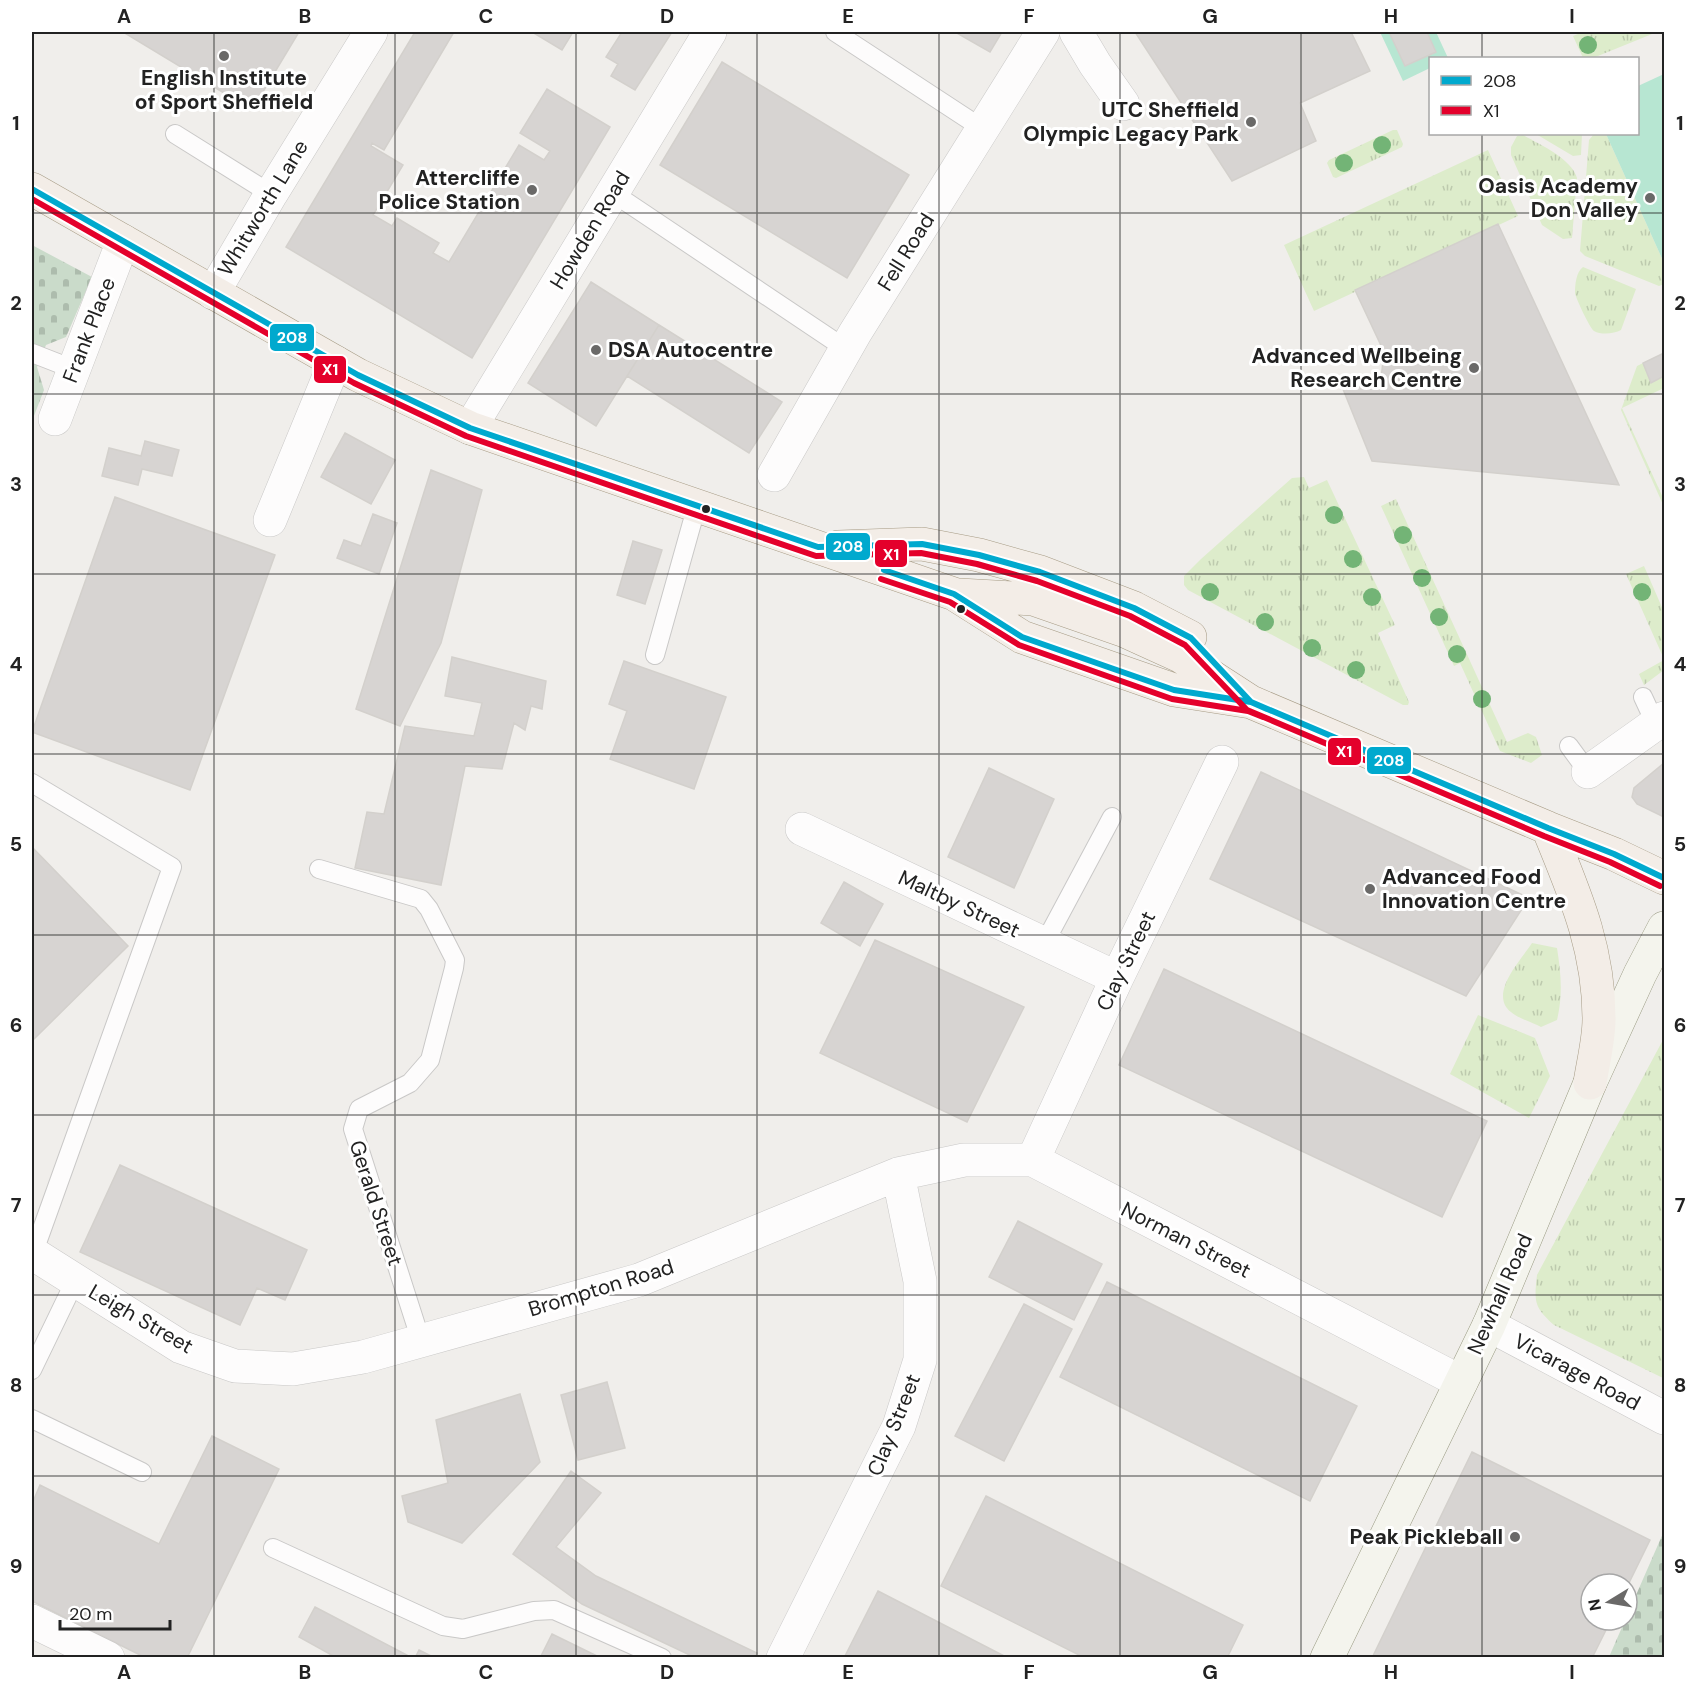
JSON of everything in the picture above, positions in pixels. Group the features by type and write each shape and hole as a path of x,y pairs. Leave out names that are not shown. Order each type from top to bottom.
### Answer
{"main road":[{"path":"32,189 358,375 470,428 954,594 1033,600 1125,631 1180,656 1251,702 1614,854 1665,878"},
{"path":"819,547 922,544 979,555 1040,572 1134,608 1191,638 1251,702"},
{"path":"1548,828 1577,900 1594,957 1599,1021 1590,1083"},
{"name":"Newhall Road","path":"1328,1658 1489,1325 1590,1083 1640,974 1665,928"}],"street":[{"name":"Whitworth Lane","path":"213,293 270,194 371,32"},
{"name":"Howden Road","path":"470,428 710,32"},
{"name":"Fell Road","path":"774,475 846,349 1043,32"},
{"path":"1076,32 1123,104"},
{"name":"Frank Place","path":"55,419 123,241"},
{"path":"270,520 335,362"},
{"path":"1588,772 1654,713"},
{"name":"Clay Street","path":"1033,1160 1117,978 1222,762"},
{"name":"Maltby Street","path":"802,829 1117,978"},
{"name":"Norman Street","path":"898,1174 964,1160 1033,1160 1461,1382"},
{"name":"Clay Street","path":"783,1658 898,1426 920,1360 920,1281 898,1174"},
{"name":"Brompton Road","path":"293,1370 363,1357 639,1280 898,1174"},
{"name":"Leigh Street","path":"32,1253 181,1347 235,1366 293,1370"},
{"name":"Vicarage Road","path":"1489,1325 1665,1418"},
{"path":"32,1621 108,1658"}],"lane":[{"path":"835,32 983,129"},
{"path":"175,134 270,194"},
{"path":"613,193 846,349"},
{"path":"32,353 73,369"},
{"path":"656,655 697,505"},
{"path":"1569,746 1588,772"},
{"path":"32,783 172,867 32,1253"},
{"path":"1044,944 1112,817"},
{"name":"Gerald Street","path":"319,869 421,899 429,909 455,960 430,1060 410,1083 359,1109 353,1129 421,1341"},
{"path":"32,1370 75,1281"},
{"path":"32,1419 142,1472"},
{"path":"273,1548 443,1626 463,1629 534,1611 554,1610 662,1658"}],"green space":[{"path":"1380,32 1436,32 1448,57 1429,57 1429,68 1403,81"},
{"path":"1583,32 1657,32 1595,57 1583,57 1573,36"},
{"name":"Oasis Academy Don Valley","path":"1664,74 1664,263 1606,135 1639,135 1639,86"},
{"path":"1397,130 1403,144 1402,147 1336,178 1333,177 1327,163 1329,160"},
{"path":"1523,135 1562,158 1574,171 1577,178 1572,238 1563,239 1542,225 1511,155 1511,147 1517,136"},
{"path":"1538,135 1582,135 1581,155 1573,156"},
{"path":"1593,135 1606,135 1664,263 1664,284 1659,286 1585,256 1580,251 1589,140"},
{"path":"1488,150 1518,216 1314,311 1284,245"},
{"path":"32,245 92,277 66,337 46,345 37,367 44,390 32,421"},
{"path":"1583,267 1636,289 1621,330 1600,333 1594,331 1589,325 1575,293 1577,275"},
{"path":"1643,363 1651,383 1664,376 1664,388 1622,408 1664,500 1664,507 1621,410 1637,366"},
{"path":"1304,477 1309,488 1327,480 1395,625 1378,633 1409,702 1408,705 1403,705 1188,590 1184,585 1184,576 1201,559 1292,478"},
{"path":"1396,499 1507,742 1528,733 1536,737 1542,755 1531,763 1500,751 1460,663 1454,666 1381,506"},
{"path":"1644,566 1664,612 1664,659 1626,574"},
{"path":"1664,660 1664,670 1644,685 1639,674"},
{"path":"1532,943 1557,948 1560,966 1561,993 1557,1020 1541,1027 1511,1012 1505,1005 1503,996 1509,977"},
{"path":"1478,1015 1535,1038 1550,1076 1529,1118 1450,1074"},
{"path":"1664,1038 1663,1378 1554,1325 1539,1308 1536,1292 1537,1275"},
{"path":"1664,1531 1664,1657 1609,1657 1620,1632 1639,1632 1639,1588"}],"building":[{"name":"English Institute of Sport Sheffield","path":"123,32 299,32 252,110"},
{"name":"Attercliffe Police Station","path":"415,32 454,32 384,150 372,143 371,146 403,165 373,215 392,226 397,218 439,243 433,253 449,262 519,145 544,160 550,151 520,133 547,89 610,127 472,358 286,247"},
{"path":"532,32 573,32 562,50"},
{"path":"622,32 672,32 635,90 611,76 618,64 606,57"},
{"path":"955,32 1002,32 990,52"},
{"name":"UTC Sheffield Olympic Legacy Park","path":"1135,32 1351,32 1370,71 1300,103 1316,141 1232,181"},
{"path":"1389,32 1427,32 1436,52 1405,66"},
{"path":"722,62 909,175 847,278 660,165"},
{"name":"Advanced Wellbeing Research Centre","path":"1498,224 1619,485 1372,461 1341,384 1380,388 1384,352 1355,290"},
{"name":"DSA Autocentre","path":"591,282 659,325 596,426 528,383"},
{"path":"659,325 782,402 749,453 627,376"},
{"path":"1664,353 1664,376 1651,383 1643,363"},
{"path":"345,433 395,460 371,504 321,477"},
{"path":"145,441 179,450 172,476 142,469 138,485 102,476 109,448 141,456"},
{"path":"431,470 482,490 441,643 400,726 356,709"},
{"path":"115,497 275,555 190,790 32,732"},
{"path":"373,514 397,523 379,574 337,558 344,540 361,546"},
{"path":"633,541 662,550 645,604 617,595"},
{"path":"452,657 546,681 542,709 531,706 525,730 514,723 502,769 465,766 441,885 355,868 367,812 384,814 405,726 474,736 482,703 445,696"},
{"path":"624,661 726,697 694,789 610,759 627,711 609,704"},
{"path":"1664,763 1664,817 1637,804 1632,797 1634,788"},
{"path":"989,768 1054,799 1014,888 948,857"},
{"name":"Advanced Food Innovation Centre","path":"1261,772 1529,898 1466,996 1210,879"},
{"path":"32,847 128,946 32,1041"},
{"path":"844,882 883,904 860,946 821,923"},
{"path":"875,940 1024,1007 967,1122 820,1053"},
{"path":"1164,969 1487,1121 1442,1217 1119,1065"},
{"path":"120,1165 307,1250 285,1300 257,1288 240,1325 80,1252"},
{"path":"1018,1221 1102,1264 1074,1320 989,1277"},
{"path":"1107,1282 1357,1406 1310,1501 1060,1377"},
{"path":"1024,1304 1072,1329 1004,1461 955,1436"},
{"path":"607,1382 625,1448 578,1460 561,1395"},
{"path":"520,1394 540,1462 462,1543 408,1522 402,1496 448,1483 436,1420"},
{"path":"212,1436 279,1469 187,1658 146,1658 32,1601 32,1504 40,1485 159,1544"},
{"path":"1472,1452 1650,1540 1634,1572 1579,1572 1579,1632 1605,1632 1592,1658 1372,1658"},
{"path":"571,1471 601,1493 556,1547 596,1576 757,1653 754,1658 696,1658 582,1604 513,1554"},
{"path":"986,1496 1243,1625 1227,1658 1085,1658 941,1586"},
{"path":"878,1591 1008,1658 844,1658"},
{"path":"315,1607 407,1655 406,1658 337,1658 299,1637"},
{"path":"552,1634 601,1658 540,1658"},
{"path":"419,1650 435,1658 415,1658"}],"transit line":[{"name":"208","path":"32,189 358,375 470,428 818,547 922,544 979,555 1040,572 1134,608 1191,638 1251,702 1614,854 1664,878"},
{"name":"X1","path":"32,199 354,383 466,436 816,556 921,553 977,564 1037,581 1130,616 1185,645 1247,710 1610,862 1660,886"},
{"name":"208","path":"884,570 954,594 1022,637 1174,690 1251,702 1267,709"},
{"name":"X1","path":"881,579 950,602 1019,645 1172,699 1248,711 1263,717"}],"place":[{"name":"English Institute of Sport Sheffield","path":"224,56"},
{"name":"UTC Sheffield Olympic Legacy Park","path":"1251,122"},
{"name":"Attercliffe Police Station","path":"532,190"},
{"name":"Oasis Academy Don Valley","path":"1650,198"},
{"name":"DSA Autocentre","path":"596,350"},
{"name":"Advanced Wellbeing Research Centre","path":"1474,368"},
{"name":"Advanced Food Innovation Centre","path":"1370,889"},
{"name":"Peak Pickleball","path":"1515,1537"}]}
